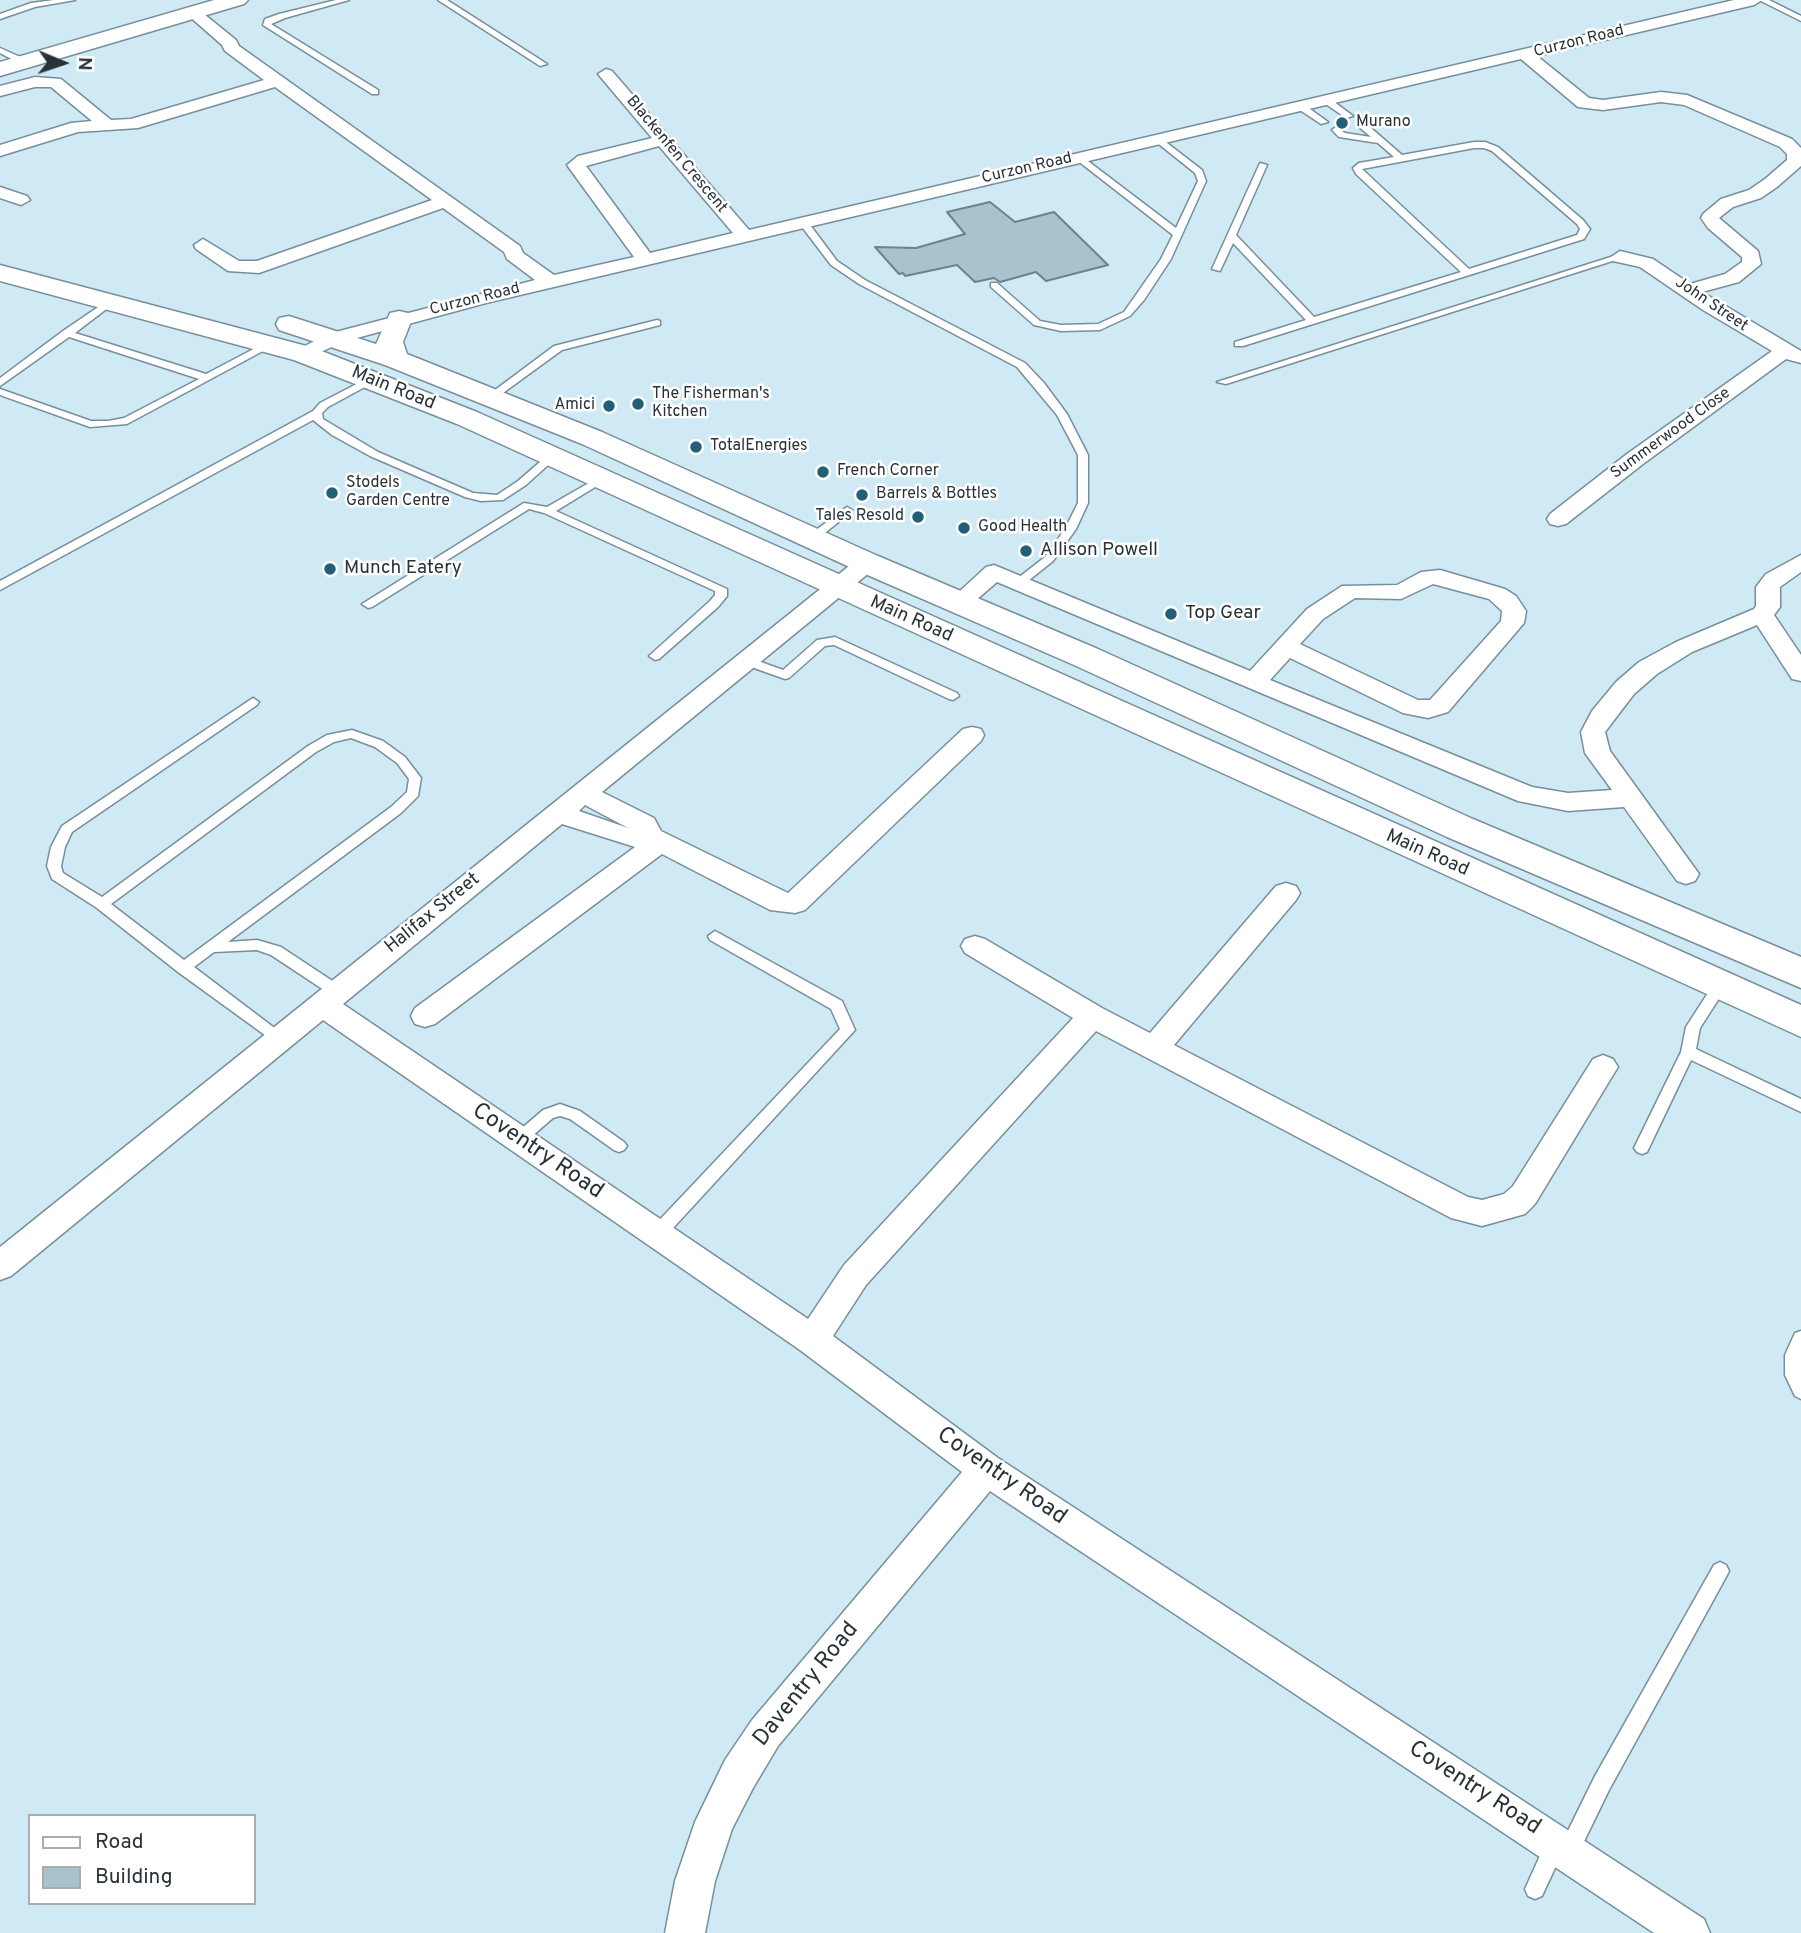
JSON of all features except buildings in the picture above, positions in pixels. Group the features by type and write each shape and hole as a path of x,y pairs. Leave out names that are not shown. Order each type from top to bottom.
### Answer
{"main road":[{"path":"0,69 237,0"},
{"name":"Main Road","path":"0,273 110,302 268,331 335,338 492,396 960,602 1460,828 1801,974"},
{"path":"395,359 389,342 400,319"},
{"name":"Main Road","path":"268,331 304,354 467,418 1801,1023"}],"street":[{"name":"Curzon Road","path":"304,354 335,338 400,319 645,258 1754,0"},
{"path":"186,15 214,44 231,48 382,154 443,202 513,250 514,255 556,281"},
{"path":"1526,55 1584,103 1603,105 1661,97 1687,100 1786,143 1794,150 1796,161 1772,183 1712,214 1714,224 1751,255 1752,264 1732,278 1688,290"},
{"name":"Blackenfen Crescent","path":"606,74 745,236"},
{"path":"0,151 77,127 132,124 277,81"},
{"path":"0,91 35,82 55,82 108,126"},
{"path":"645,258 576,165 584,160 663,140"},
{"path":"0,192 21,200"},
{"path":"203,244 235,267 259,267 443,202"},
{"name":"John Street","path":"1620,257 1646,263 1792,355"},
{"name":"Summerwood Close","path":"1558,519 1635,459 1792,355"},
{"name":"Halifax Street","path":"0,1266 839,588 867,562"},
{"path":"1686,874 1598,753 1593,732 1601,717 1625,688 1648,668 1684,647 1762,614 1768,607 1768,587 1774,579 1801,562"},
{"path":"960,602 995,572 1527,795 1568,802 1631,797"},
{"path":"1253,682 1315,614 1344,593 1355,590 1401,592 1429,577 1444,577 1497,594 1508,601 1514,611 1512,623 1439,706 1428,710 1412,707 1286,647"},
{"path":"1762,614 1801,673"},
{"path":"558,813 630,838 655,839 780,904 795,903 972,735"},
{"path":"583,793 646,825 655,839"},
{"path":"425,1016 655,839"},
{"path":"1154,1048 1286,893"},
{"path":"975,946 1092,1016 1462,1209 1482,1213 1514,1205 1524,1195 1603,1067"},
{"name":"Coventry Road","path":"331,998 519,1139 812,1340 986,1469 1690,1933"},
{"path":"812,1340 855,1275 1092,1016"},
{"name":"Daventry Road","path":"685,1933 695,1881 715,1822 758,1743 986,1469"}],"lane":[{"path":"0,17 26,7 71,0"},
{"path":"345,0 282,16 268,21 267,25 375,92"},
{"path":"442,0 543,64"},
{"path":"1763,0 1801,19"},
{"path":"0,50 24,62"},
{"path":"1326,100 1349,116"},
{"path":"1300,106 1324,122"},
{"path":"1360,124 1399,157"},
{"path":"1336,130 1342,135 1379,141"},
{"path":"994,285 1037,323 1061,328 1110,324 1127,314 1166,259 1202,181 1199,172 1157,139"},
{"path":"1239,344 1581,237 1584,226 1495,149 1485,145 1399,157 1357,168 1360,174 1467,272"},
{"path":"1077,158 1176,233"},
{"path":"1217,269 1263,164"},
{"path":"804,222 834,263 862,282 1021,365 1062,414 1083,455 1083,503 1070,529 1049,559 1019,582"},
{"path":"1232,236 1311,320"},
{"path":"1222,382 1620,257"},
{"path":"0,383 110,302"},
{"path":"492,396 558,348 657,323"},
{"path":"0,392 90,424 127,421 207,378 268,331"},
{"path":"66,333 207,378"},
{"path":"0,586 317,413 324,405 370,380"},
{"path":"317,413 323,425 374,454 481,498 499,498 522,483 552,457"},
{"path":"548,511 601,479"},
{"path":"368,604 528,505 548,511 721,589 721,596 715,604 655,656"},
{"path":"812,538 846,510"},
{"path":"747,662 785,675 821,643 835,641 953,696"},
{"path":"253,702 67,829 58,847 54,866 57,876 102,904 279,1040"},
{"path":"102,904 312,749 331,738 352,734 379,744 401,760 415,778 413,793 396,810 183,968"},
{"path":"657,1234 848,1030 837,1005 715,936"},
{"path":"212,949 257,945 276,951 331,998"},
{"path":"1642,1148 1688,1052 1693,1027 1720,986"},
{"path":"1688,1052 1801,1106"},
{"path":"519,1139 548,1114 560,1110 575,1115 619,1146"},
{"path":"1801,1338 1793,1356 1793,1375 1801,1391"},
{"path":"1535,1889 1602,1783 1720,1571"}],"place":[{"name":"Murano","path":"1342,123"},
{"name":"The Fisherman's Kitchen","path":"638,404"},
{"name":"Amici","path":"609,406"},
{"name":"TotalEnergies","path":"696,447"},
{"name":"French Corner","path":"823,472"},
{"name":"Stodels Garden Centre","path":"332,493"},
{"name":"Barrels & Bottles","path":"862,495"},
{"name":"Tales Resold","path":"918,517"},
{"name":"Good Health","path":"964,528"},
{"name":"Allison Powell","path":"1026,551"},
{"name":"Munch Eatery","path":"330,569"},
{"name":"Top Gear","path":"1171,614"}]}
